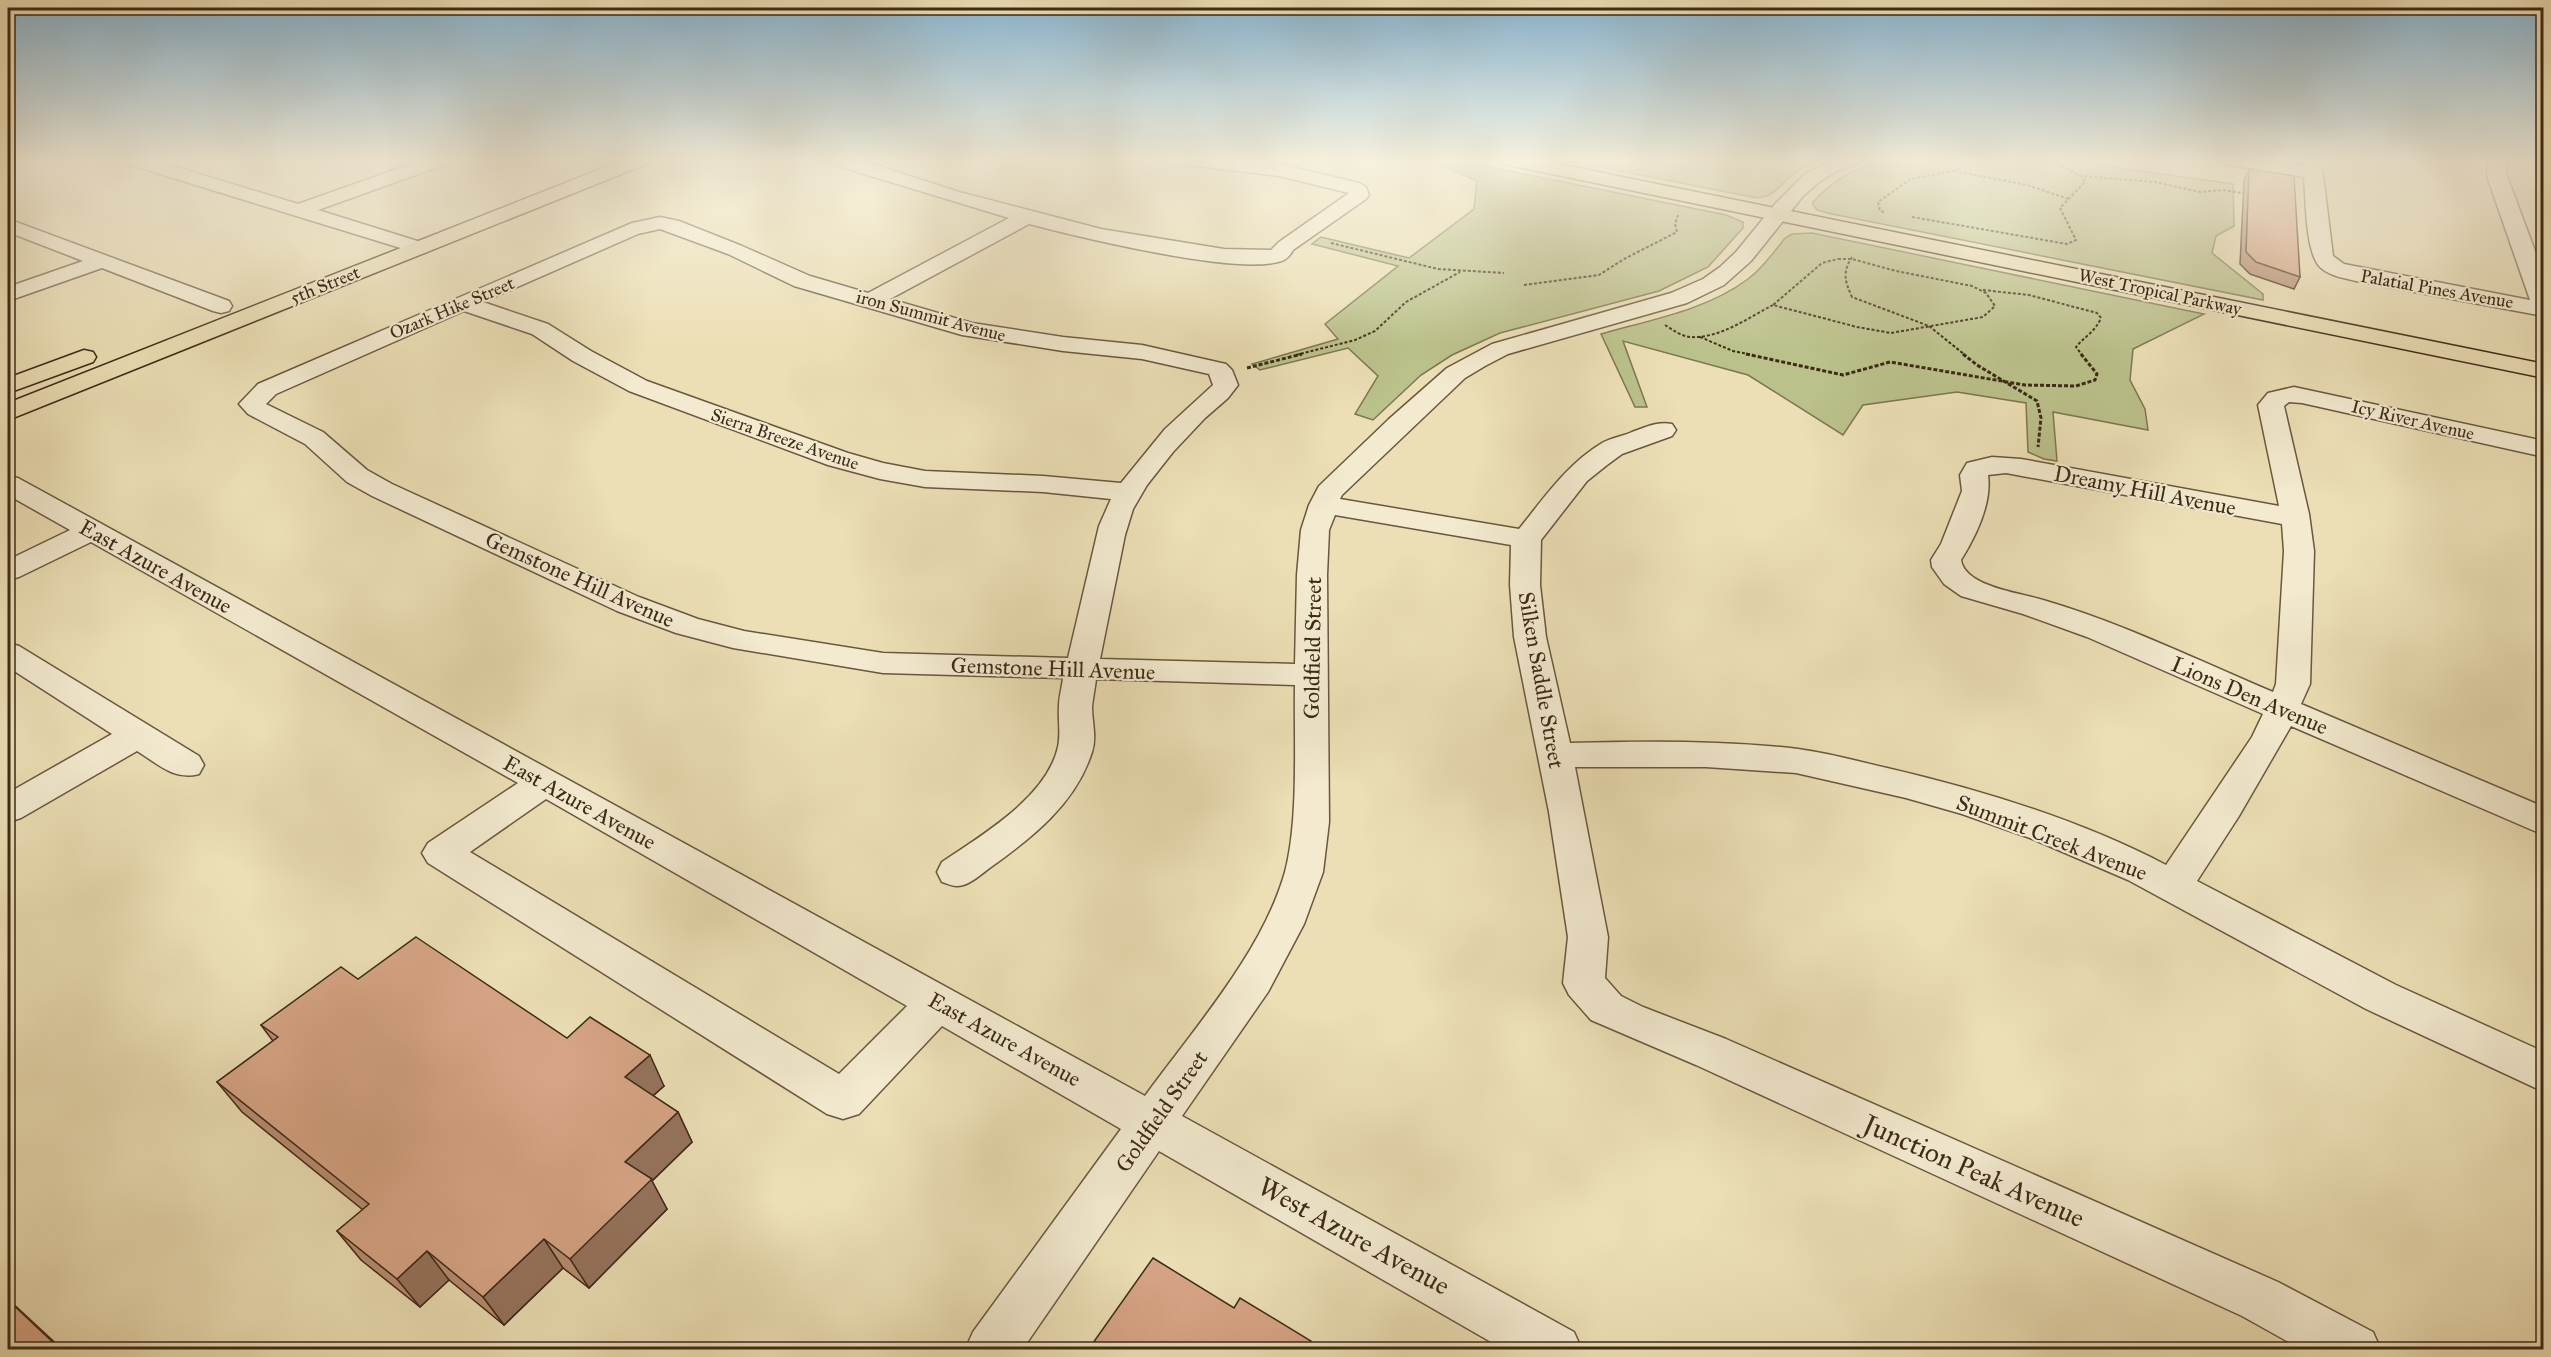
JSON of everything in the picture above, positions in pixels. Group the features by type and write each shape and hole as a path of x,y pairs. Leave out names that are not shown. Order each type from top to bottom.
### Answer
{"main road":[{"name":"5th Street","path":"187,318 435,222"},
{"name":"5th Street","path":"8,412 484,222"},
{"name":"West Tropical Parkway","path":"1817,222 2544,371"},
{"path":"8,386 108,348"}],"street":[{"path":"335,222 420,248"},
{"path":"870,302 1017,222"},
{"path":"1055,222 1154,247 1241,257 1278,255 1320,222"},
{"name":"Goldfield Street","path":"991,1350 1253,980 1284,924 1304,872 1311,822 1311,675 1315,530 1329,492 1347,472 1456,374 1500,349 1679,298 1705,287 1727,273 1769,222"},
{"name":"Palatial Pines Avenue","path":"2319,222 2322,256 2325,262 2332,266 2356,274 2544,308"},
{"path":"2513,222 2544,308"},
{"path":"8,225 220,306"},
{"name":"iron Summit Avenue","path":"647,225 672,225 802,281 994,336 1142,352 1217,369 1223,375"},
{"name":"Ozark Hike Street","path":"260,397 267,389 632,229 647,225"},
{"path":"8,249 43,238"},
{"path":"8,294 103,261"},
{"path":"16,271 42,282"},
{"name":"Sierra Breeze Avenue","path":"463,303 540,329 582,356 638,386 838,459 880,471 925,479 1042,484 1130,492"},
{"path":"956,872 1022,823 1047,799 1061,778 1076,750 1076,702 1118,510 1157,455 1196,414 1222,391 1226,385 1223,375"},
{"name":"Icy River Avenue","path":"2295,518 2271,405 2282,396 2302,395 2544,449"},
{"name":"Gemstone Hill Avenue","path":"260,397 252,404 256,409 314,438 357,476 382,490 628,604 687,626 744,641 883,663 1311,675"},
{"path":"1323,505 1526,539 1577,475 1597,459 1613,448 1663,430"},
{"name":"Dreamy Hill Avenue","path":"1955,578 1947,567 1946,560 1956,544 1976,491 1974,475 1977,469 1994,466 2036,469 2295,518"},
{"name":"East Azure Avenue","path":"8,484 1152,1122"},
{"path":"2173,886 2269,738 2293,684 2299,551 2295,518"},
{"path":"8,572 92,531"},
{"name":"Silken Saddle Street","path":"1526,539 1524,585 1530,637 1555,755 1588,937 1584,983 1593,994"},
{"name":"Lions Den Avenue","path":"1955,578 1972,590 2034,607 2098,630 2544,822"},
{"path":"14,664 186,765"},
{"path":"8,809 138,735"},
{"name":"Summit Creek Avenue","path":"1555,755 1686,753 1797,761 1911,786 2012,817 2106,853 2173,886 2381,997 2544,1073"},
{"path":"544,782 441,853 843,1100 938,1002"},
{"name":"Junction Peak Avenue","path":"1593,994 1606,1008 1628,1019 1711,1052 2260,1299 2355,1350"},
{"name":"West Azure Avenue","path":"1152,1122 1556,1350"}],"path":[{"path":"1524,285 1599,275 1624,259 1677,232 1676,222"},
{"path":"1940,222 2067,244 2076,240 2067,222"},
{"path":"1301,236 1421,266 1460,273 1504,273"},
{"path":"1856,253 1848,263 1844,280 1852,297 1929,326 1977,365 2037,401 2041,418 2036,469"},
{"path":"1664,325 1682,335 1700,337 1733,351 1782,360 1826,373 1855,375 1879,363 1890,362 2007,383 2076,387 2095,380 2097,374 2094,368 2076,347 2092,334 2101,318 2097,313 2081,307 2008,291 1983,290 1852,259 1822,262 1773,305 1723,331 1700,337"},
{"path":"1223,375 1355,340 1375,331 1406,302 1460,273"},
{"path":"1773,305 1876,332 1902,333 1983,317 1995,306 1983,290"}],"green space":[{"path":"1456,222 1743,222 1743,228 1708,267 1659,291 1500,333 1452,355 1421,375 1373,420 1355,414 1378,376 1348,348 1260,370 1252,364 1338,339 1325,324 1398,266 1312,244 1321,237 1409,258"},
{"path":"1874,222 2234,222 2234,226 2216,236 2212,253 2263,294 2263,300"},
{"path":"1812,233 2204,314 2133,349 2130,380 2145,409 2148,430 2053,412 2057,461 2044,459 2028,452 2026,403 1957,392 1863,405 1843,435 1748,375 1623,341 1647,407 1635,407 1601,334 1678,313 1715,299 1753,275 1785,238 1792,234"}],"building":[{"path":"2247,222 2297,222 2300,277 2256,262 2246,252"},
{"path":"416,937 567,1038 590,1017 650,1055 625,1077 678,1112 625,1162 652,1179 570,1259 544,1239 483,1297 427,1251 397,1279 337,1231 369,1204 217,1082 278,1037 261,1025 341,967 358,979"},
{"path":"1153,1258 1234,1308 1240,1298 1311,1341 1310,1344 1319,1350 1088,1350"},
{"path":"8,1300 61,1350 8,1350"}]}
